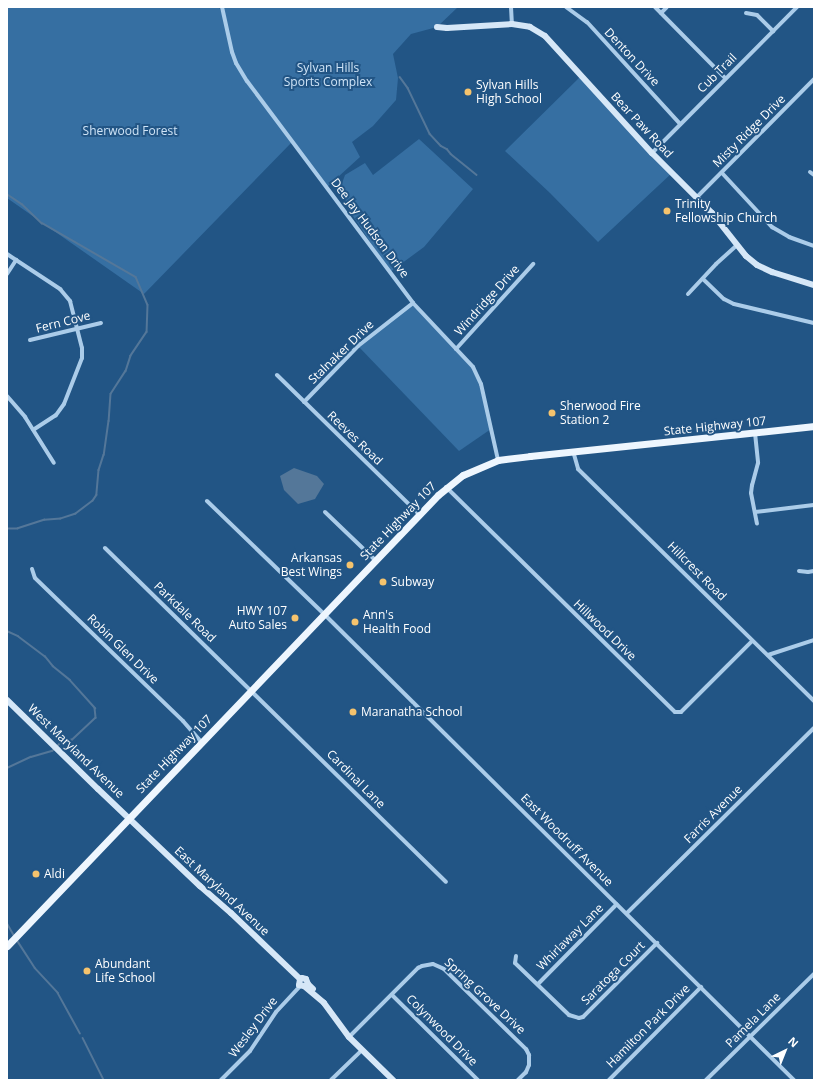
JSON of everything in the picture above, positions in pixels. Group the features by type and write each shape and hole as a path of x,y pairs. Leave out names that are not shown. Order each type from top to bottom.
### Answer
{"main road":[{"name":"State Highway 107","path":"7,946 446,487 474,469 498,460 814,426"}],"street":[{"name":"Dee Jay Hudson Drive","path":"222,7 232,52 236,63 247,81 413,303 473,367 481,384 498,460"},
{"path":"511,7 512,24"},
{"name":"Denton Drive","path":"566,7 587,22 680,124"},
{"path":"656,7 725,78"},
{"path":"661,13 667,7"},
{"name":"Cub Trail","path":"652,153 797,7"},
{"path":"746,13 757,15 773,31"},
{"name":"Bear Paw Road","path":"437,27 447,28 512,24 530,27 551,41 652,153 721,222 737,246 746,256 763,268 814,285"},
{"name":"Misty Ridge Drive","path":"697,197 814,80"},
{"path":"722,173 772,227 789,237 814,246"},
{"path":"688,294 716,264 737,246"},
{"path":"7,254 60,289 66,295 70,301 82,348 82,358 64,404 56,415 33,430"},
{"path":"7,274 16,260"},
{"name":"Windridge Drive","path":"456,349 533,264"},
{"path":"703,279 724,299 734,304 814,323"},
{"name":"Stalnaker Drive","path":"304,402 358,346 413,303"},
{"name":"Fern Cove","path":"30,340 101,323"},
{"name":"Reeves Road","path":"278,375 419,514"},
{"path":"7,396 33,430 54,463"},
{"path":"755,433 758,463 751,493 757,523"},
{"name":"Hillcrest Road","path":"573,451 578,468 814,701"},
{"name":"Hillwood Drive","path":"446,487 674,712 681,712 752,641"},
{"name":"East Woodruff Avenue","path":"207,501 324,614 794,1080"},
{"path":"755,512 814,505"},
{"path":"325,512 376,560"},
{"name":"Parkdale Road","path":"105,548 252,690"},
{"name":"Robin Glen Drive","path":"32,569 35,578 173,711 201,742"},
{"path":"799,571 808,572 814,570"},
{"path":"768,655 814,640"},
{"name":"Cardinal Lane","path":"252,690 446,882"},
{"name":"West Maryland Avenue","path":"7,700 129,818"},
{"name":"Farris Avenue","path":"627,913 814,728"},
{"name":"East Maryland Avenue","path":"129,818 315,994 324,1003 350,1037 393,1080"},
{"name":"Whirlaway Lane","path":"538,984 617,904"},
{"name":"Saratoga Court","path":"516,956 515,962 569,1015 579,1018 583,1017 657,943"},
{"name":"Spring Grove Drive","path":"350,1037 422,966 433,964 441,967 526,1049 529,1065 526,1072 518,1080"},
{"name":"Pamela Lane","path":"706,1080 814,974"},
{"name":"Wesley Drive","path":"221,1080 250,1050 276,1012 303,984"},
{"name":"Hamilton Park Drive","path":"610,1080 701,987"},
{"name":"Colynwood Drive","path":"392,995 478,1080"},
{"path":"331,1080 362,1050"}],"green space":[{"name":"Sherwood Forest","path":"7,7 219,7 225,20 222,7 458,7 437,27 411,34 393,54 398,78 396,100 373,126 352,142 360,157 327,187 292,142 144,294 7,198"},
{"path":"582,75 672,173 598,242 550,193 505,151"},
{"path":"419,139 473,189 424,247 390,272 345,204 340,189 345,175 365,163 373,175"},
{"path":"413,303 476,373 491,429 459,451 358,346"}],"shaded area":[{"path":"294,468 317,476 324,484 315,499 298,504 284,490 280,476"}],"waterway":[{"path":"400,77 408,88 430,134 441,146 447,149 477,175"},
{"path":"7,194 22,204 42,223 136,277 148,305 147,332 131,356 126,371 111,394 109,421 104,455 99,470 97,495 93,501 76,514 61,519 45,520 18,529 7,529"},
{"path":"7,631 18,636 45,656 53,666 70,680 95,708 96,718 72,740 62,742 58,746"},
{"path":"7,768 31,757 55,749"},
{"path":"7,923 14,935"},
{"path":"17,940 35,968 58,993 80,1033"},
{"path":"83,1038 104,1080"}],"place":[{"name":"Sylvan Hills High School","path":"468,92"},
{"name":"Trinity Fellowship Church","path":"667,211"},
{"name":"Sherwood Fire Station 2","path":"552,413"},
{"name":"Arkansas Best Wings","path":"350,565"},
{"name":"Subway","path":"383,582"},
{"name":"HWY 107 Auto Sales","path":"295,618"},
{"name":"Ann's Health Food","path":"355,622"},
{"name":"Maranatha School","path":"353,712"},
{"name":"Aldi","path":"36,874"},
{"name":"Abundant Life School","path":"87,971"}],"park label":[{"name":"Sylvan Hills Sports Complex","path":"328,75"}]}
